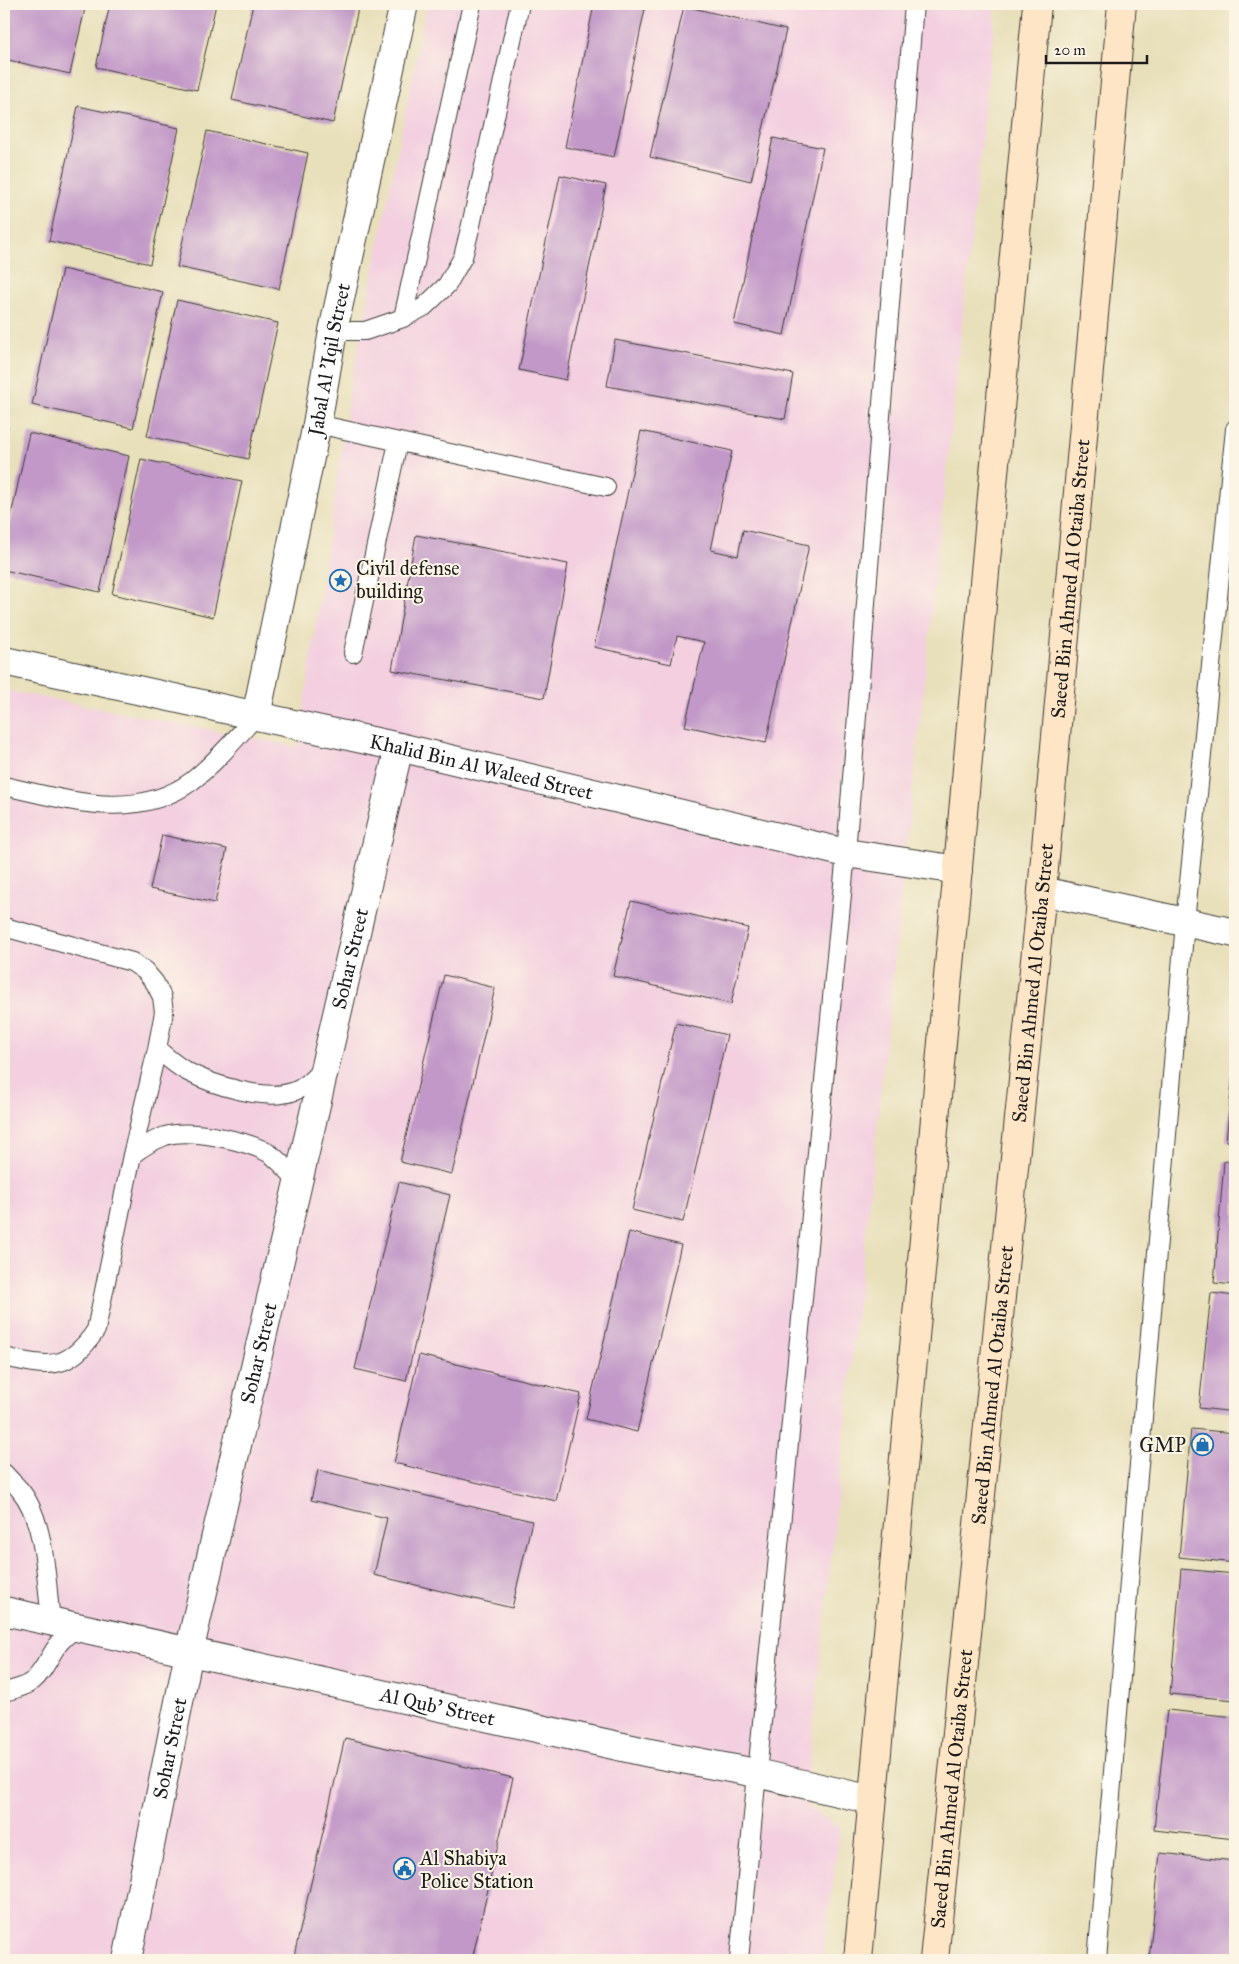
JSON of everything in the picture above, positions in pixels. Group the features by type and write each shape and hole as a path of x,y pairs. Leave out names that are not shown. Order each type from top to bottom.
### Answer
{"main road":[{"path":"858,1960 1037,4"},
{"name":"Saeed Bin Ahmed Al Otaiba Street","path":"934,1960 1042,891 1122,4"}],"street":[{"name":"Jabal Al 'Iqil Street","path":"256,716 317,424 333,330 404,4"},
{"name":"Khalid Bin Al Waleed Street","path":"4,661 399,747 846,853 958,870"},
{"name":"Sohar Street","path":"127,1960 189,1652 399,747"},
{"path":"1042,891 1235,933"},
{"name":"Al Qub' Street","path":"4,1611 650,1752 756,1773 872,1800"}],"lane":[{"path":"403,318 472,4"},
{"path":"333,330 365,331 403,318 424,307 447,285 463,256 520,4"},
{"path":"739,1960 846,853 914,4"},
{"path":"317,424 606,487"},
{"path":"1097,1960 1185,922 1235,429"},
{"path":"353,653 398,442"},
{"path":"4,786 102,806 133,804 155,798 190,782 214,762 256,716"},
{"path":"4,927 132,962 145,970 155,983 162,997 164,1012 96,1330 85,1347 68,1360 48,1365 4,1357"},
{"path":"157,1049 186,1071 202,1079 219,1085 273,1095 292,1092 309,1083 323,1069"},
{"path":"132,1155 148,1143 167,1136 187,1133 200,1135 256,1147 286,1167 297,1181"},
{"path":"4,1473 21,1491 34,1515 64,1624 65,1636 55,1648 41,1673 31,1683 18,1689 4,1692"}],"shaded area":[{"path":"427,4 996,4 805,1804 840,1828 823,1960 4,1960 4,690 298,747 351,383"}],"building":[{"path":"4,4 86,4 70,74 4,59"},
{"path":"110,4 216,4 197,90 96,67"},
{"path":"253,4 359,4 333,123 232,100"},
{"path":"594,4 646,4 614,157 565,147"},
{"path":"684,6 786,30 751,181 650,157"},
{"path":"78,106 179,128 150,264 49,241"},
{"path":"207,131 308,153 279,289 177,267"},
{"path":"773,138 823,148 784,335 734,324"},
{"path":"560,175 606,185 566,380 519,370"},
{"path":"62,269 163,292 133,428 32,405"},
{"path":"177,300 278,323 248,459 147,436"},
{"path":"615,340 793,374 785,419 607,386"},
{"path":"4,426 8,427 5,445 4,445"},
{"path":"641,431 732,451 711,550 738,556 743,530 809,545 766,743 685,726 704,642 677,636 671,664 594,647"},
{"path":"29,433 129,456 100,592 4,570 4,548"},
{"path":"141,459 242,481 213,617 112,594"},
{"path":"416,535 568,564 544,698 392,670"},
{"path":"162,835 227,849 215,903 150,889"},
{"path":"631,901 748,928 731,1004 613,976"},
{"path":"444,975 495,988 452,1174 400,1162"},
{"path":"676,1023 727,1035 683,1222 632,1210"},
{"path":"1235,1062 1235,1142 1226,1141"},
{"path":"1224,1161 1235,1162 1235,1285 1214,1283"},
{"path":"399,1182 450,1195 406,1381 355,1369"},
{"path":"629,1232 681,1245 637,1432 586,1419"},
{"path":"1211,1293 1235,1296 1235,1412 1199,1408"},
{"path":"419,1355 581,1394 556,1501 394,1463"},
{"path":"1191,1429 1235,1433 1235,1563 1179,1557"},
{"path":"318,1470 532,1521 512,1608 374,1575 387,1518 311,1500"},
{"path":"1181,1569 1235,1574 1235,1700 1170,1694"},
{"path":"1167,1710 1235,1717 1235,1839 1154,1830"},
{"name":"Al Shabiya Police Station","path":"345,1738 513,1778 472,1960 293,1960"},
{"path":"1160,1853 1235,1861 1235,1960 1149,1960"}],"place":[{"name":"Civil defense building","path":"340,580"},
{"name":"GMP","path":"1202,1445"},
{"name":"Al Shabiya Police Station","path":"404,1869"}]}
